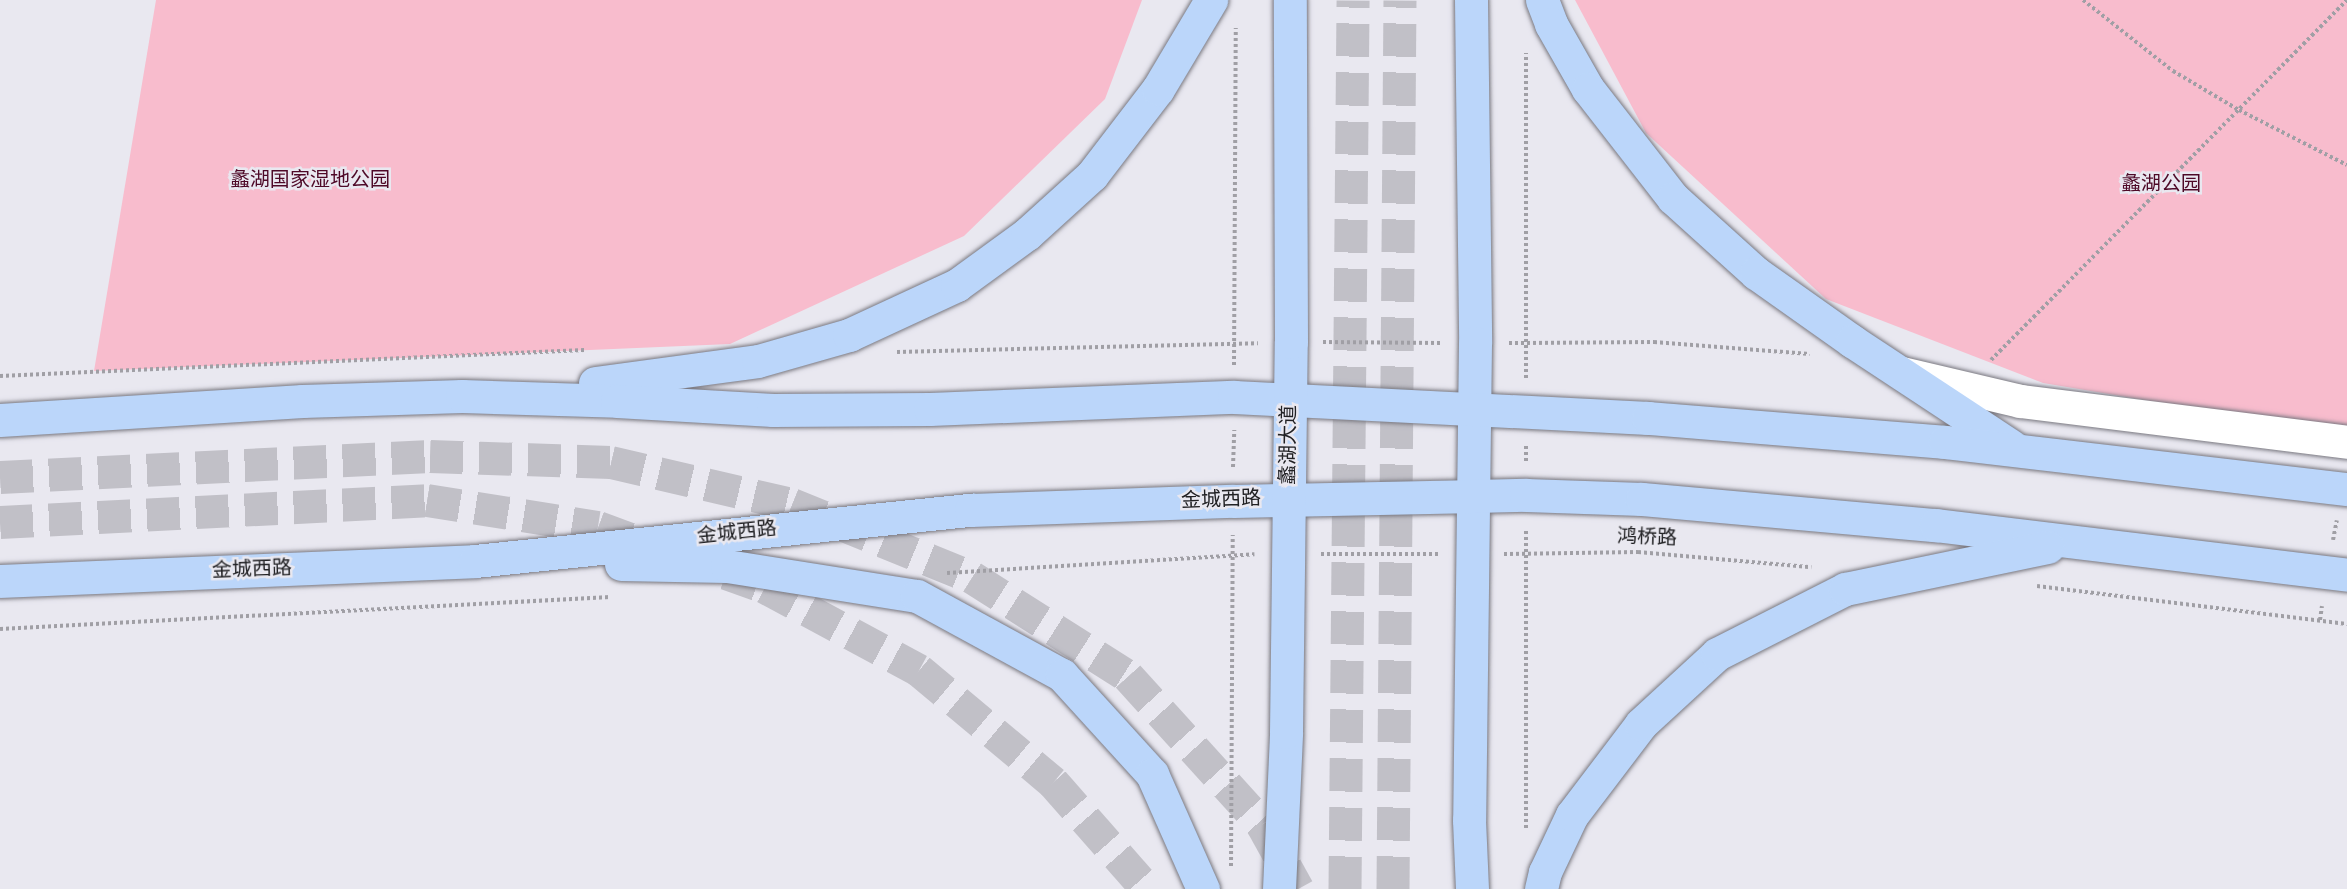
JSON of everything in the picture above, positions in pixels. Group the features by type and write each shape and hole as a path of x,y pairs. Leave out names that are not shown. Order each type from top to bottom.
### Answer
{"main road":[{"path":"462,396 648,378 759,362 849,335 957,285 1027,234 1092,175 1158,89 1211,0"},
{"name":"蠡湖大道","path":"1279,889 1286,732 1291,342 1290,0"},
{"path":"1471,0 1475,343 1469,820 1472,889"},
{"path":"1542,0 1551,24 1588,89 1672,198 1756,273 2017,451"},
{"path":"0,420 302,401 462,396 617,400 773,410 930,409 1234,397 1648,418 2017,451 2347,489"},
{"name":"金城西路","path":"0,581 475,561 971,510 1289,499 1474,496 1642,500 1936,525 2347,575"},
{"path":"1541,889 1545,872 1572,815 1641,724 1717,654 1845,590 2076,542"},
{"path":"475,561 727,566 917,596 1062,675 1152,774 1217,883"}],"lane":[{"path":"1899,372 2020,401 2347,442"}],"path":[{"path":"2083,0 2173,71 2239,110 2347,165"},
{"path":"1965,388 2347,0"},
{"path":"1217,883 1233,554 1236,24"},
{"path":"891,352 1291,342 1654,342 1822,354"},
{"path":"0,376 591,349"},
{"name":"鸿桥路","path":"1288,554 1638,552 1815,567"},
{"path":"940,574 1233,554 1288,554"},
{"path":"2033,586 2347,624"},
{"path":"0,629 622,596"}],"green space":[{"name":"蠡湖国家湿地公园","path":"156,0 1142,0 1105,99 964,236 730,344 94,371"},
{"name":"蠡湖公园","path":"1575,0 2347,0 2347,434 2043,383 1826,299 1646,133"}],"tunnel":[{"path":"1345,889 1353,0"},
{"path":"1393,889 1400,0"},
{"path":"0,477 430,456 611,462 792,504 972,577 1128,676 1262,824 1298,889"},
{"path":"0,522 427,500 598,527 649,546"},
{"path":"726,573 765,587 919,670 1053,782 1147,889"}]}
